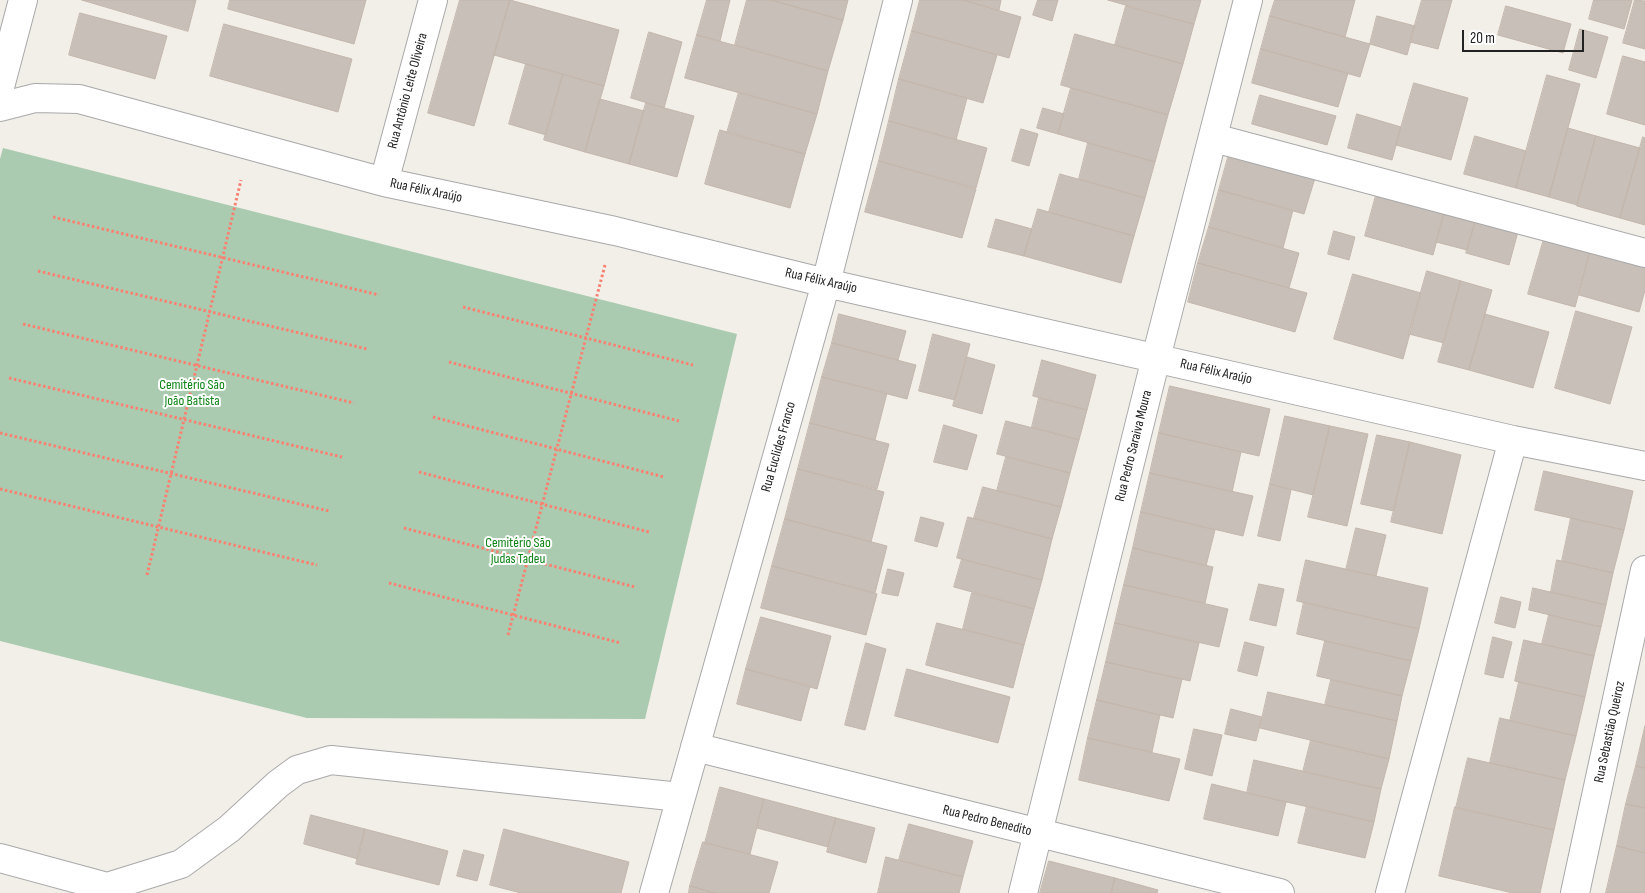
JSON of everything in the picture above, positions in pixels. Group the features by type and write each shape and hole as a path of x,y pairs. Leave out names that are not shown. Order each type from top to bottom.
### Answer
{"street":[{"path":"0,86 23,0"},
{"name":"Rua Antônio Leite Oliveira","path":"384,182 433,0"},
{"name":"Rua Euclides Franco","path":"654,893 826,283 898,0"},
{"name":"Rua Pedro Saraiva Moura","path":"1023,893 1156,358 1248,0"},
{"name":"Rua Félix Araújo","path":"0,107 35,98 79,99 384,182 615,231 826,283 1513,440 1645,466"},
{"path":"1214,138 1645,253"},
{"path":"1390,893 1513,440"},
{"name":"Rua Sebastião Queiroz","path":"1575,893 1645,570"},
{"name":"Rua Pedro Benedito","path":"695,747 1268,892"},
{"path":"0,858 107,887 181,864 229,830 278,784 297,770 331,760 680,797"}],"path":[{"path":"148,575 250,146"},
{"path":"52,217 379,295"},
{"path":"508,635 584,338 615,231"},
{"path":"38,271 367,349"},
{"path":"463,307 694,366"},
{"path":"24,324 354,403"},
{"path":"448,362 679,422"},
{"path":"9,378 342,457"},
{"path":"434,417 664,477"},
{"path":"0,433 329,511"},
{"path":"419,472 649,532"},
{"path":"0,489 317,565"},
{"path":"404,528 635,587"},
{"path":"389,583 620,643"}],"green space":[{"path":"3,148 737,334 645,719 307,718 0,641 0,159"}],"building":[{"path":"82,0 196,0 188,31"},
{"path":"230,0 366,0 354,44 228,9"},
{"path":"460,0 510,0 474,126 428,113"},
{"path":"510,0 619,30 604,86 494,55"},
{"path":"707,0 730,0 720,41 697,35"},
{"path":"747,0 771,0 843,20 828,71 735,45"},
{"path":"771,0 848,0 843,20"},
{"path":"920,0 963,0 1021,17 1009,58 912,31"},
{"path":"963,0 1001,0 999,10"},
{"path":"1038,0 1058,0 1052,21 1033,15"},
{"path":"1108,0 1201,0 1194,24"},
{"path":"1275,0 1355,0 1345,37 1270,16"},
{"path":"1422,0 1452,0 1438,49 1410,42"},
{"path":"1594,0 1632,0 1624,29 1589,19"},
{"path":"1635,0 1645,1 1645,49 1623,43"},
{"path":"1126,6 1194,24 1183,64 1115,45"},
{"path":"1506,6 1571,24 1563,53 1498,35"},
{"path":"80,13 167,36 155,79 69,55"},
{"path":"1270,16 1370,44 1360,77 1261,49"},
{"path":"1377,16 1415,26 1407,55 1370,44"},
{"path":"224,24 352,59 338,112 210,76"},
{"path":"1580,29 1608,37 1596,78 1569,70"},
{"path":"912,31 997,55 983,103 899,79"},
{"path":"649,32 682,42 664,108 631,98"},
{"path":"1075,34 1183,64 1168,115 1061,85"},
{"path":"697,35 828,71 817,114 685,78"},
{"path":"1261,49 1348,73 1338,107 1252,83"},
{"path":"1623,56 1645,62 1645,125 1607,114"},
{"path":"526,64 563,74 546,135 509,124"},
{"path":"563,74 604,86 585,152 544,140"},
{"path":"1547,75 1580,84 1549,197 1516,188"},
{"path":"899,79 967,98 956,140 889,121"},
{"path":"1414,83 1468,98 1451,160 1396,145"},
{"path":"1071,88 1168,115 1155,162 1058,134"},
{"path":"739,92 817,114 805,154 727,133"},
{"path":"1260,95 1336,116 1327,145 1252,124"},
{"path":"600,99 644,111 629,164 585,152"},
{"path":"646,103 694,116 677,177 629,164"},
{"path":"1043,108 1064,114 1058,134 1037,128"},
{"path":"1357,114 1401,127 1392,160 1348,148"},
{"path":"889,121 987,148 976,188 879,161"},
{"path":"1568,128 1596,136 1577,205 1549,197"},
{"path":"1021,129 1038,134 1029,166 1012,161"},
{"path":"720,130 805,154 790,208 705,184"},
{"path":"1475,136 1526,151 1516,188 1464,174"},
{"path":"1596,136 1640,148 1620,218 1577,206"},
{"path":"1643,137 1645,138 1645,225 1620,218"},
{"path":"1088,143 1155,162 1145,198 1079,179"},
{"path":"1229,154 1315,178 1304,214 1219,190"},
{"path":"879,161 976,189 962,238 865,212"},
{"path":"1060,174 1145,198 1134,236 1049,212"},
{"path":"1378,188 1446,207 1433,255 1365,236"},
{"path":"1219,190 1293,210 1283,248 1209,227"},
{"path":"1446,207 1477,216 1467,250 1436,242"},
{"path":"1038,209 1134,236 1121,283 1024,256"},
{"path":"1477,216 1519,228 1509,265 1466,253"},
{"path":"996,219 1032,229 1024,256 988,247"},
{"path":"1209,227 1299,253 1289,288 1198,263"},
{"path":"1334,231 1355,237 1349,260 1328,254"},
{"path":"1544,239 1590,252 1575,307 1528,294"},
{"path":"1590,252 1645,267 1645,290 1639,312 1579,295"},
{"path":"1198,263 1307,293 1295,332 1188,302"},
{"path":"1427,271 1461,281 1444,343 1409,334"},
{"path":"1353,274 1421,293 1403,359 1334,339"},
{"path":"1461,281 1492,290 1469,370 1438,362"},
{"path":"1576,311 1632,327 1610,404 1555,388"},
{"path":"839,314 906,331 898,360 832,343"},
{"path":"1485,314 1549,332 1533,388 1469,370"},
{"path":"933,334 970,344 955,400 919,391"},
{"path":"832,343 916,365 907,399 822,377"},
{"path":"967,357 995,365 982,414 953,406"},
{"path":"1042,360 1096,375 1087,410 1033,396"},
{"path":"822,377 887,393 875,440 810,423"},
{"path":"1170,386 1270,409 1259,456 1159,433"},
{"path":"1039,398 1087,410 1079,440 1032,427"},
{"path":"1285,416 1330,426 1313,495 1270,484"},
{"path":"1006,421 1079,440 1070,473 997,454"},
{"path":"810,423 889,444 877,489 798,469"},
{"path":"944,425 977,435 967,470 934,462"},
{"path":"1330,426 1368,434 1347,526 1308,517"},
{"path":"1159,433 1241,452 1232,492 1150,473"},
{"path":"1377,435 1410,442 1394,511 1361,504"},
{"path":"1410,442 1461,455 1442,534 1391,522"},
{"path":"1006,457 1070,473 1061,507 997,491"},
{"path":"798,469 884,492 871,542 785,519"},
{"path":"1544,471 1633,491 1624,530 1535,510"},
{"path":"1150,473 1253,496 1243,536 1141,512"},
{"path":"1270,484 1291,490 1280,541 1258,536"},
{"path":"983,487 1061,507 1052,539 974,518"},
{"path":"1141,512 1215,530 1206,566 1133,548"},
{"path":"921,517 944,523 937,547 915,541"},
{"path":"968,517 1052,539 1042,580 957,558"},
{"path":"1571,518 1624,530 1613,573 1562,561"},
{"path":"785,519 887,546 875,593 772,566"},
{"path":"1356,528 1386,535 1376,576 1346,570"},
{"path":"1133,548 1213,567 1205,603 1124,585"},
{"path":"962,559 1042,580 1034,609 954,587"},
{"path":"1306,560 1428,588 1419,629 1297,601"},
{"path":"1557,560 1613,573 1606,605 1551,592"},
{"path":"772,566 877,594 866,635 761,608"},
{"path":"888,569 904,573 898,596 882,593"},
{"path":"1259,584 1284,589 1276,626 1250,620"},
{"path":"1124,585 1228,609 1219,647 1115,623"},
{"path":"1533,588 1606,605 1601,627 1529,610"},
{"path":"972,593 1034,609 1024,645 963,629"},
{"path":"1501,597 1521,602 1515,628 1495,623"},
{"path":"1304,602 1419,629 1411,661 1297,634"},
{"path":"1549,615 1601,627 1594,656 1542,644"},
{"path":"761,617 831,636 817,689 746,669"},
{"path":"937,623 1024,645 1013,688 926,665"},
{"path":"1115,623 1199,643 1190,681 1106,662"},
{"path":"1493,637 1512,642 1503,678 1485,674"},
{"path":"1524,640 1594,656 1585,697 1515,681"},
{"path":"1325,641 1411,661 1402,696 1317,676"},
{"path":"1245,642 1264,647 1257,676 1238,671"},
{"path":"866,643 886,649 865,730 845,725"},
{"path":"1106,662 1182,679 1173,718 1097,700"},
{"path":"746,669 810,686 801,721 737,704"},
{"path":"907,669 1010,697 998,743 895,716"},
{"path":"1331,680 1402,696 1397,721 1325,705"},
{"path":"1519,682 1585,697 1576,736 1510,721"},
{"path":"1268,692 1397,721 1389,759 1260,728"},
{"path":"1097,700 1160,715 1152,752 1088,738"},
{"path":"1231,709 1262,717 1256,741 1225,734"},
{"path":"1500,718 1576,736 1565,780 1490,763"},
{"path":"1645,726 1645,768 1636,766"},
{"path":"1194,729 1222,735 1212,776 1185,769"},
{"path":"1088,738 1180,759 1169,801 1079,780"},
{"path":"1311,740 1389,759 1381,789 1303,772"},
{"path":"1468,758 1565,780 1554,830 1456,808"},
{"path":"1254,760 1381,789 1374,822 1247,793"},
{"path":"1636,766 1645,768 1645,808 1626,804"},
{"path":"1212,784 1286,802 1278,836 1204,819"},
{"path":"720,787 764,799 750,854 705,843"},
{"path":"764,799 836,818 828,847 757,828"},
{"path":"1626,804 1645,808 1645,853 1617,846"},
{"path":"1307,806 1374,822 1365,858 1298,843"},
{"path":"1455,807 1554,830 1540,893 1513,893 1439,876"},
{"path":"311,815 365,829 358,859 304,844"},
{"path":"836,818 875,828 866,863 827,852"},
{"path":"909,824 973,841 963,877 899,860"},
{"path":"365,829 448,851 439,885 356,864"},
{"path":"504,829 629,862 621,893 521,893 490,885"},
{"path":"703,842 778,862 769,893 715,893 690,886"},
{"path":"1617,846 1645,853 1645,893 1606,893"},
{"path":"464,850 484,855 477,881 457,876"},
{"path":"886,857 963,877 959,893 878,893"},
{"path":"1049,861 1115,878 1111,893 1040,893"},
{"path":"1115,878 1158,890 1157,893 1111,893"},
{"path":"690,886 715,893 689,893"}],"park label":[{"name":"Cemitério São João Batista","path":"192,394"},
{"name":"Cemitério São Judas Tadeu","path":"518,552"}]}
